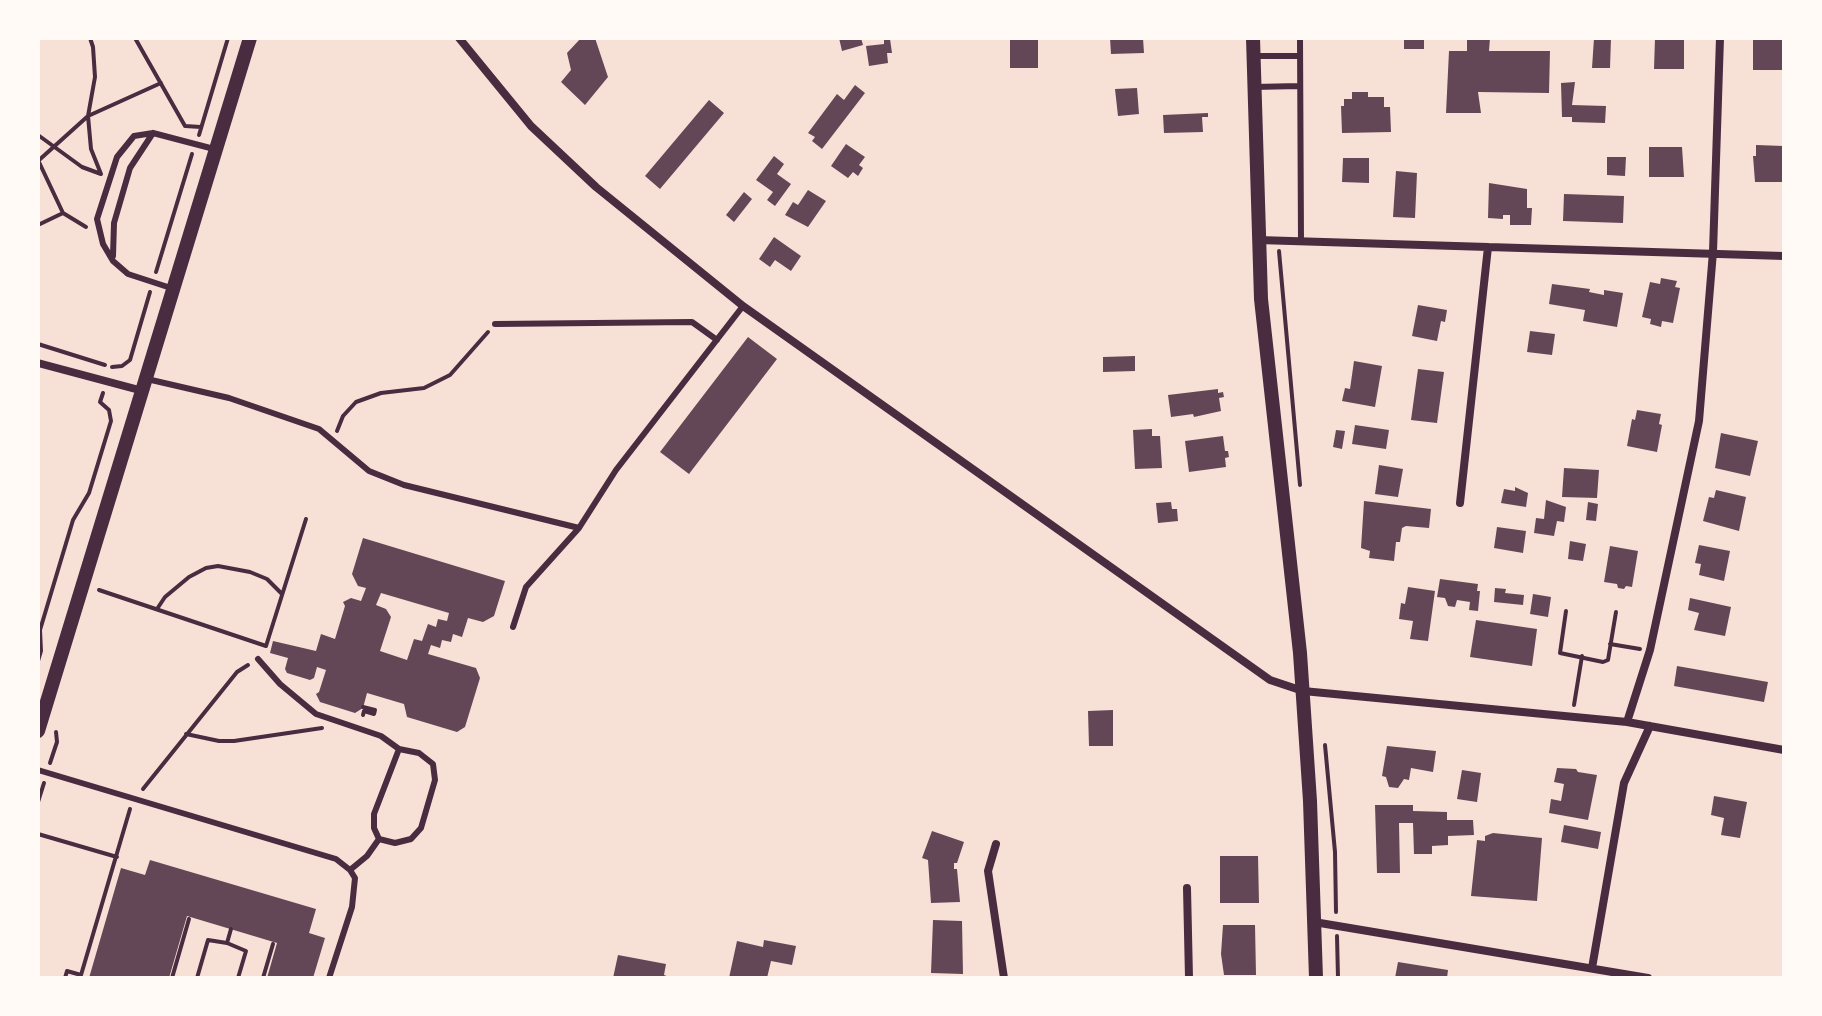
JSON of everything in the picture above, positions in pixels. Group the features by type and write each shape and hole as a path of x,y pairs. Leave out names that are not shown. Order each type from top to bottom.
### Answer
{"street":[{"path":"38,731 250,38"},
{"path":"459,38 531,126 574,167 743,306 1270,680 1303,691 1627,722 1784,750"},
{"path":"1253,38 1258,240 1267,372 1303,691 1316,978"},
{"path":"1627,722 1650,650 1699,421 1713,252 1720,38"},
{"path":"1258,240 1784,256"},
{"path":"1460,503 1488,247"},
{"path":"38,363 106,382 145,385"},
{"path":"1592,968 1624,783 1650,726"},
{"path":"996,844 988,871 1004,978"},
{"path":"1187,888 1189,978"},
{"path":"1314,922 1648,978"}],"lane":[{"path":"1300,38 1301,242"},
{"path":"1253,56 1299,56"},
{"path":"1254,87 1299,86"},
{"path":"174,289 128,274 113,261 103,244 97,219 117,157 134,136 153,133 216,149"},
{"path":"113,261 114,223 125,183 137,154 153,133"},
{"path":"513,627 526,587 579,528 616,470 743,306"},
{"path":"495,324 692,322 717,340"},
{"path":"145,385 273,412 319,429 369,471 404,485 579,528"},
{"path":"258,659 301,704 333,721 381,736 399,749 419,753 433,764 435,780 421,828 411,839 395,843 379,839"},
{"path":"379,839 374,828 374,814 399,749"},
{"path":"38,770 336,859 355,878 352,907 329,978"},
{"path":"350,870 367,856 379,839"}],"path":[{"path":"38,135 82,167 101,174 91,149 88,116 95,77 90,38"},
{"path":"135,38 185,126 201,127"},
{"path":"38,344 111,367 122,366 130,360 228,38"},
{"path":"86,227 63,213 38,160 88,116 161,83"},
{"path":"38,225 63,213"},
{"path":"334,440 343,416 356,402 381,393 424,388 450,375 495,324"},
{"path":"38,661 40,630 73,520 89,493 111,421 109,410 100,402 111,367"},
{"path":"103,591 266,646 306,519"},
{"path":"157,609 165,597 189,577 218,566 250,572 267,579 282,594"},
{"path":"1566,611 1560,653 1603,662 1608,660 1616,612"},
{"path":"1610,644 1650,650"},
{"path":"1573,717 1582,656"},
{"path":"148,784 237,672 258,659"},
{"path":"363,707 375,710 374,714 364,711 363,715"},
{"path":"186,734 234,741 314,731 333,721"},
{"path":"65,978 67,971 81,975 134,798"},
{"path":"38,834 117,857"},
{"path":"172,978 189,919"},
{"path":"227,943 231,929"},
{"path":"197,978 208,940 227,943 246,951 238,978"},
{"path":"263,978 273,944"}],"building":[{"path":"581,38 595,38 608,77 585,105 561,82 571,70 567,53"},
{"path":"839,38 861,38 863,45 842,51"},
{"path":"1010,38 1038,38 1038,68 1010,68"},
{"path":"1110,38 1143,38 1144,53 1111,54"},
{"path":"1404,38 1424,38 1424,49 1404,49"},
{"path":"1467,38 1490,38 1489,51 1550,51 1549,93 1478,92 1481,113 1446,113 1449,51 1467,51"},
{"path":"1594,38 1611,38 1610,68 1592,68"},
{"path":"1655,38 1684,38 1684,69 1654,69"},
{"path":"1753,38 1784,38 1784,70 1753,70"},
{"path":"890,39 892,53 887,53 888,63 869,66 866,46 884,44 884,40"},
{"path":"1575,82 1572,105 1606,106 1605,123 1572,122 1572,117 1562,117 1561,83"},
{"path":"855,85 865,93 822,149 812,141 815,137 808,133 837,94 844,100"},
{"path":"1137,88 1139,114 1118,116 1115,89"},
{"path":"1352,92 1368,92 1368,97 1384,97 1384,107 1390,107 1391,132 1342,133 1341,106 1344,106 1344,99 1352,99"},
{"path":"709,100 724,113 660,189 645,176"},
{"path":"1208,113 1208,117 1202,117 1203,132 1164,133 1163,115"},
{"path":"846,144 865,157 859,165 863,168 858,176 853,172 848,178 831,166"},
{"path":"1756,145 1784,146 1784,182 1755,182 1753,156 1756,156"},
{"path":"1649,147 1682,147 1684,177 1649,177"},
{"path":"774,156 784,164 777,174 791,184 775,206 767,200 773,192 756,180"},
{"path":"1607,157 1626,157 1625,176 1607,175"},
{"path":"1343,158 1369,158 1369,183 1342,182"},
{"path":"1396,171 1417,173 1415,218 1393,217"},
{"path":"1489,183 1527,189 1527,208 1532,208 1531,225 1510,225 1510,215 1503,215 1503,219 1488,218"},
{"path":"808,190 826,201 808,227 785,215 793,202 798,205"},
{"path":"744,192 752,199 734,222 726,215"},
{"path":"1564,194 1624,196 1623,223 1563,221"},
{"path":"774,237 801,256 791,271 775,260 770,267 759,259"},
{"path":"1661,278 1677,281 1675,287 1680,288 1673,323 1662,321 1661,327 1650,324 1651,319 1642,317 1650,282 1660,284"},
{"path":"1552,284 1590,289 1589,292 1604,295 1604,290 1623,293 1617,327 1583,321 1585,310 1549,304"},
{"path":"1418,305 1447,310 1437,341 1412,336"},
{"path":"1530,331 1555,334 1552,355 1527,352"},
{"path":"748,337 777,359 689,474 660,452"},
{"path":"1135,356 1135,371 1103,372 1103,357"},
{"path":"1354,361 1382,366 1375,407 1342,401 1345,388 1350,389"},
{"path":"1418,369 1444,372 1437,423 1411,420"},
{"path":"1218,389 1224,397 1219,398 1221,411 1194,417 1193,414 1171,417 1168,395"},
{"path":"1637,410 1661,414 1657,452 1627,446 1632,419 1635,420"},
{"path":"1355,425 1389,430 1386,449 1352,444"},
{"path":"1152,429 1152,436 1160,436 1162,468 1135,469 1133,430"},
{"path":"1336,430 1345,431 1342,449 1333,447"},
{"path":"1721,433 1758,441 1750,476 1715,468"},
{"path":"1223,436 1229,457 1225,458 1226,467 1189,472 1185,441"},
{"path":"1379,465 1403,469 1398,497 1375,494"},
{"path":"1564,468 1599,470 1597,498 1562,497"},
{"path":"1515,487 1528,493 1526,507 1501,503 1504,489 1515,491"},
{"path":"1716,490 1746,497 1739,531 1703,521 1709,497 1714,498"},
{"path":"1546,500 1566,507 1564,522 1557,521 1554,536 1534,533 1536,518 1544,519"},
{"path":"1364,501 1431,509 1429,528 1402,528 1400,542 1396,542 1394,561 1369,558 1370,551 1361,548"},
{"path":"1171,502 1172,509 1177,509 1178,521 1158,523 1156,503"},
{"path":"1588,502 1598,504 1596,521 1586,520"},
{"path":"1497,527 1526,531 1523,553 1494,548"},
{"path":"363,538 505,581 494,616 483,622 468,618 462,637 453,634 451,642 442,640 440,648 431,645 428,654 476,668 480,678 465,727 457,732 407,717 404,704 367,693 363,708 355,713 320,702 316,694 326,670 317,667 314,678 310,680 287,673 288,658 270,653 273,641 316,651 321,634 335,639 345,606 343,602 351,598 361,601 366,588 358,586 352,574","holes":["381,593 449,613 447,621 438,619 436,627 428,624 422,641 414,639 407,660 380,651 391,617 386,609 376,605"]},
{"path":"1570,541 1586,544 1583,561 1568,559"},
{"path":"1699,545 1730,551 1724,581 1699,575 1701,564 1695,563"},
{"path":"1610,546 1638,551 1632,587 1618,588 1617,584 1604,582"},
{"path":"1440,579 1478,584 1478,611 1469,610 1470,602 1457,600 1455,607 1448,606 1445,598 1437,597"},
{"path":"1408,587 1435,591 1428,641 1410,639 1413,621 1399,619 1401,603 1405,604"},
{"path":"1495,588 1506,589 1505,593 1524,595 1523,605 1494,602"},
{"path":"1533,594 1551,597 1548,617 1530,614"},
{"path":"1690,598 1731,607 1725,636 1694,630 1699,613 1688,610"},
{"path":"1476,620 1537,629 1532,666 1470,657"},
{"path":"1677,666 1768,682 1764,702 1674,686"},
{"path":"1113,710 1113,746 1089,746 1088,711"},
{"path":"1387,746 1436,751 1433,772 1411,768 1409,780 1404,779 1398,788 1389,787 1386,777 1382,776"},
{"path":"1557,768 1597,775 1588,820 1549,813 1551,799 1561,801 1564,784 1554,782"},
{"path":"1462,770 1481,773 1477,802 1457,799"},
{"path":"1714,796 1747,802 1740,838 1721,835 1724,818 1711,815"},
{"path":"1375,805 1413,805 1413,811 1447,812 1447,820 1473,820 1474,835 1448,836 1448,845 1432,846 1432,854 1414,854 1413,823 1399,823 1400,873 1377,873"},
{"path":"1564,825 1601,832 1598,849 1561,842"},
{"path":"932,831 964,842 957,863 954,863 960,902 931,903 928,860 922,858"},
{"path":"1493,833 1542,838 1537,901 1471,896 1477,840 1485,841 1485,836"},
{"path":"1220,856 1258,856 1259,903 1220,903"},
{"path":"150,860 316,909 309,933 325,938 313,978 267,978 277,943 187,916 169,978 89,978 121,868 145,875"},
{"path":"933,920 962,921 963,974 931,973"},
{"path":"1223,925 1255,925 1256,975 1224,975 1221,954"},
{"path":"764,940 796,946 792,965 771,961 767,978 729,978 737,941 763,947"},
{"path":"618,955 666,964 664,975 672,978 613,978"},
{"path":"1398,962 1448,970 1447,978 1395,978"}]}
